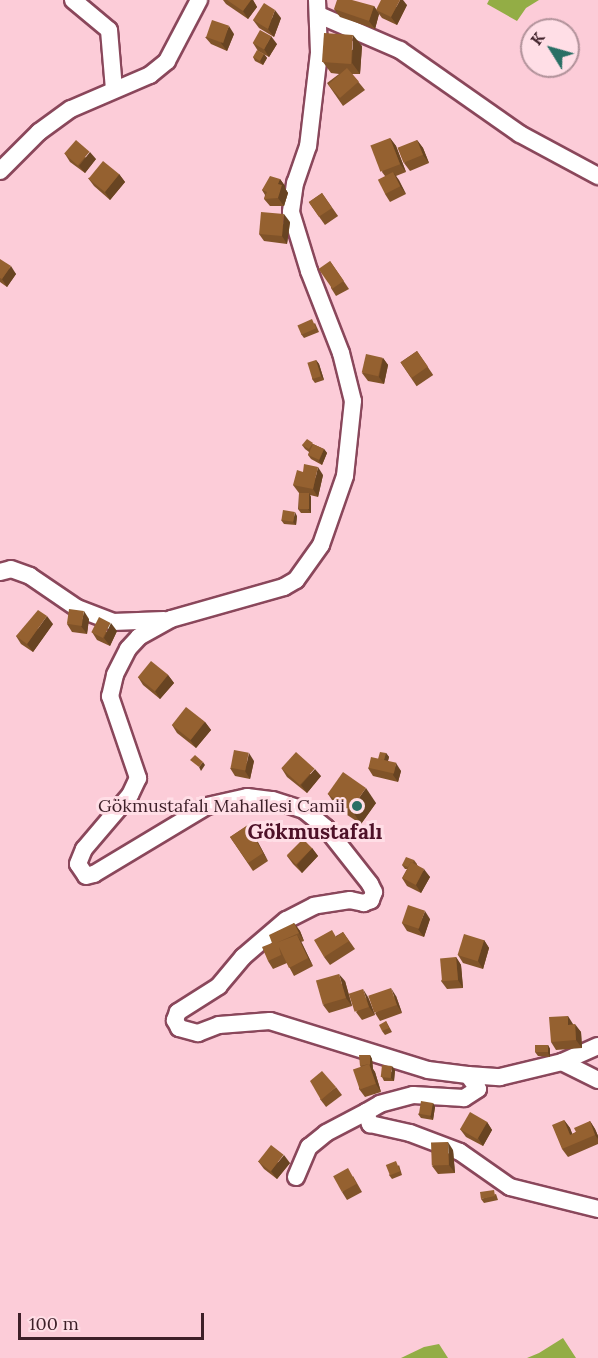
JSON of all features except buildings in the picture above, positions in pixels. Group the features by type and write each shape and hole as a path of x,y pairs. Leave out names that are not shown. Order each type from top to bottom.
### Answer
{"street":[{"path":"73,0 109,30 114,89"},
{"path":"0,171 39,132 71,109 150,75 167,61 199,0"},
{"path":"598,176 520,134 400,50 318,8 308,146 295,183 291,212 309,271 341,353 353,401 345,476 321,545 296,580 284,587 171,620 139,637 115,675 110,696 138,778 130,795 84,849 78,864 81,872 86,876 94,874 207,806 247,797 304,810 326,828 374,892 364,903 350,900 314,906 286,920 243,957 219,986 178,1012 175,1020 179,1028 198,1033 219,1025 270,1021 428,1070 500,1077 562,1062 598,1046"},
{"path":"0,572 11,569 30,576 77,608 113,622 171,620"},
{"path":"562,1062 598,1080"},
{"path":"296,1177 309,1148 326,1133 366,1112 413,1095 464,1098 478,1089 468,1075"},
{"path":"366,1112 370,1124 410,1133 460,1152 510,1187 598,1209"}],"green space":[{"path":"489,0 539,0 526,8 517,21 487,4"},
{"path":"563,1338 576,1358 527,1358 539,1353"},
{"path":"439,1344 448,1358 401,1358 424,1347"}],"place":[{"name":"Gökmustafalı Mahallesi Camii","path":"357,806"}],"district":[{"name":"Gökmustafalı","path":"315,832"}]}
